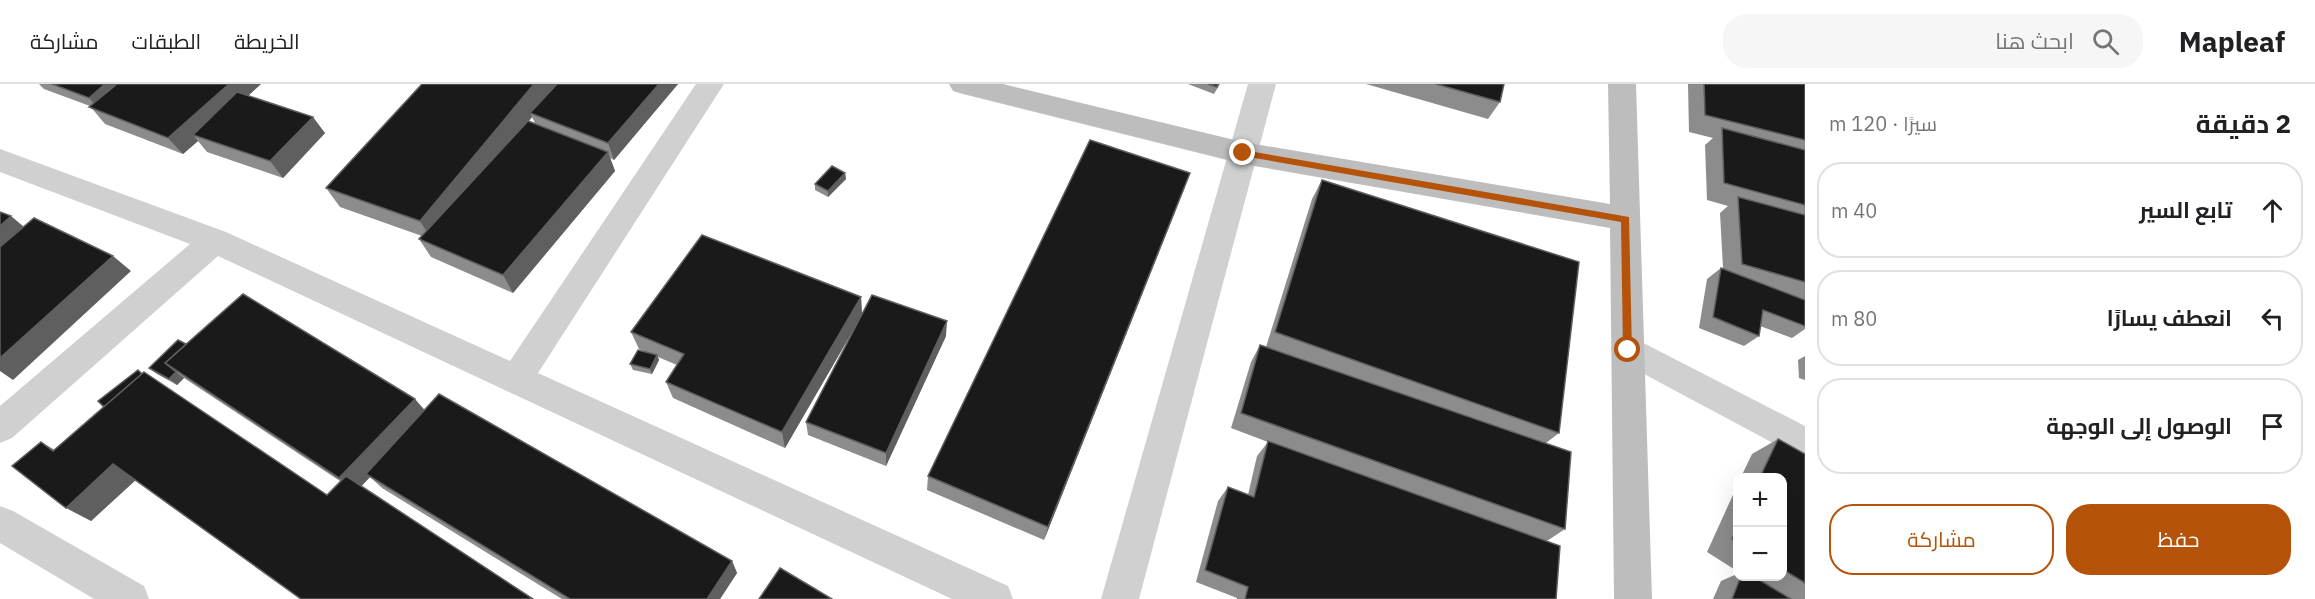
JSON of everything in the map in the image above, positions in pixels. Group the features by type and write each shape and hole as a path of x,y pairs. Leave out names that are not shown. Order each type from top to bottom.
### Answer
{"street":[{"path":"516,379 710,84"},
{"path":"963,84 1243,153 1625,219"},
{"path":"1120,599 1262,84"},
{"path":"1623,84 1633,599"},
{"path":"0,160 215,241 994,599"},
{"path":"0,428 215,241"},
{"path":"1628,350 1805,444"},
{"path":"0,523 130,599"}],"building":[{"path":"52,84 105,84 89,98"},
{"path":"117,84 229,84 168,138 89,107"},
{"path":"422,84 534,84 420,221 326,188"},
{"path":"557,84 659,84 608,143 530,113"},
{"path":"1436,84 1504,84 1500,102"},
{"path":"1704,84 1805,84 1805,140 1705,115"},
{"path":"237,92 313,117 270,161 193,135"},
{"path":"528,121 608,152 503,275 419,239"},
{"path":"1722,128 1805,150 1805,205 1724,183"},
{"path":"1090,140 1190,173 1048,527 928,476"},
{"path":"832,166 845,173 828,191 815,184"},
{"path":"1322,180 1579,262 1559,433 1275,332"},
{"path":"1738,197 1805,215 1805,282 1742,264"},
{"path":"0,212 11,216 0,226"},
{"path":"34,218 113,256 0,358 0,247"},
{"path":"702,235 861,297 782,432 666,382 684,354 631,332"},
{"path":"1721,268 1805,300 1805,326 1763,310 1759,336 1713,317"},
{"path":"243,294 415,399 339,478 165,363"},
{"path":"872,295 947,321 886,453 806,422"},
{"path":"178,340 186,344 165,363 176,372 169,379 149,368"},
{"path":"1260,345 1571,452 1565,529 1241,413"},
{"path":"638,350 657,355 650,369 630,364"},
{"path":"138,370 142,374 104,407 98,401"},
{"path":"144,372 327,495 346,476 533,599 301,599 113,464 66,508 12,466 41,442 53,451"},
{"path":"439,394 732,561 707,599 570,599 366,474"},
{"path":"1778,439 1805,454 1805,583 1787,572 1787,473 1762,473"},
{"path":"1268,441 1560,546 1556,599 1245,599 1248,587 1205,570 1228,487 1254,497"},
{"path":"780,568 832,599 759,599"},
{"path":"1739,581 1761,581 1791,599 1732,599"}],"route":[{"path":"1243,153 1625,219 1628,350"}]}
